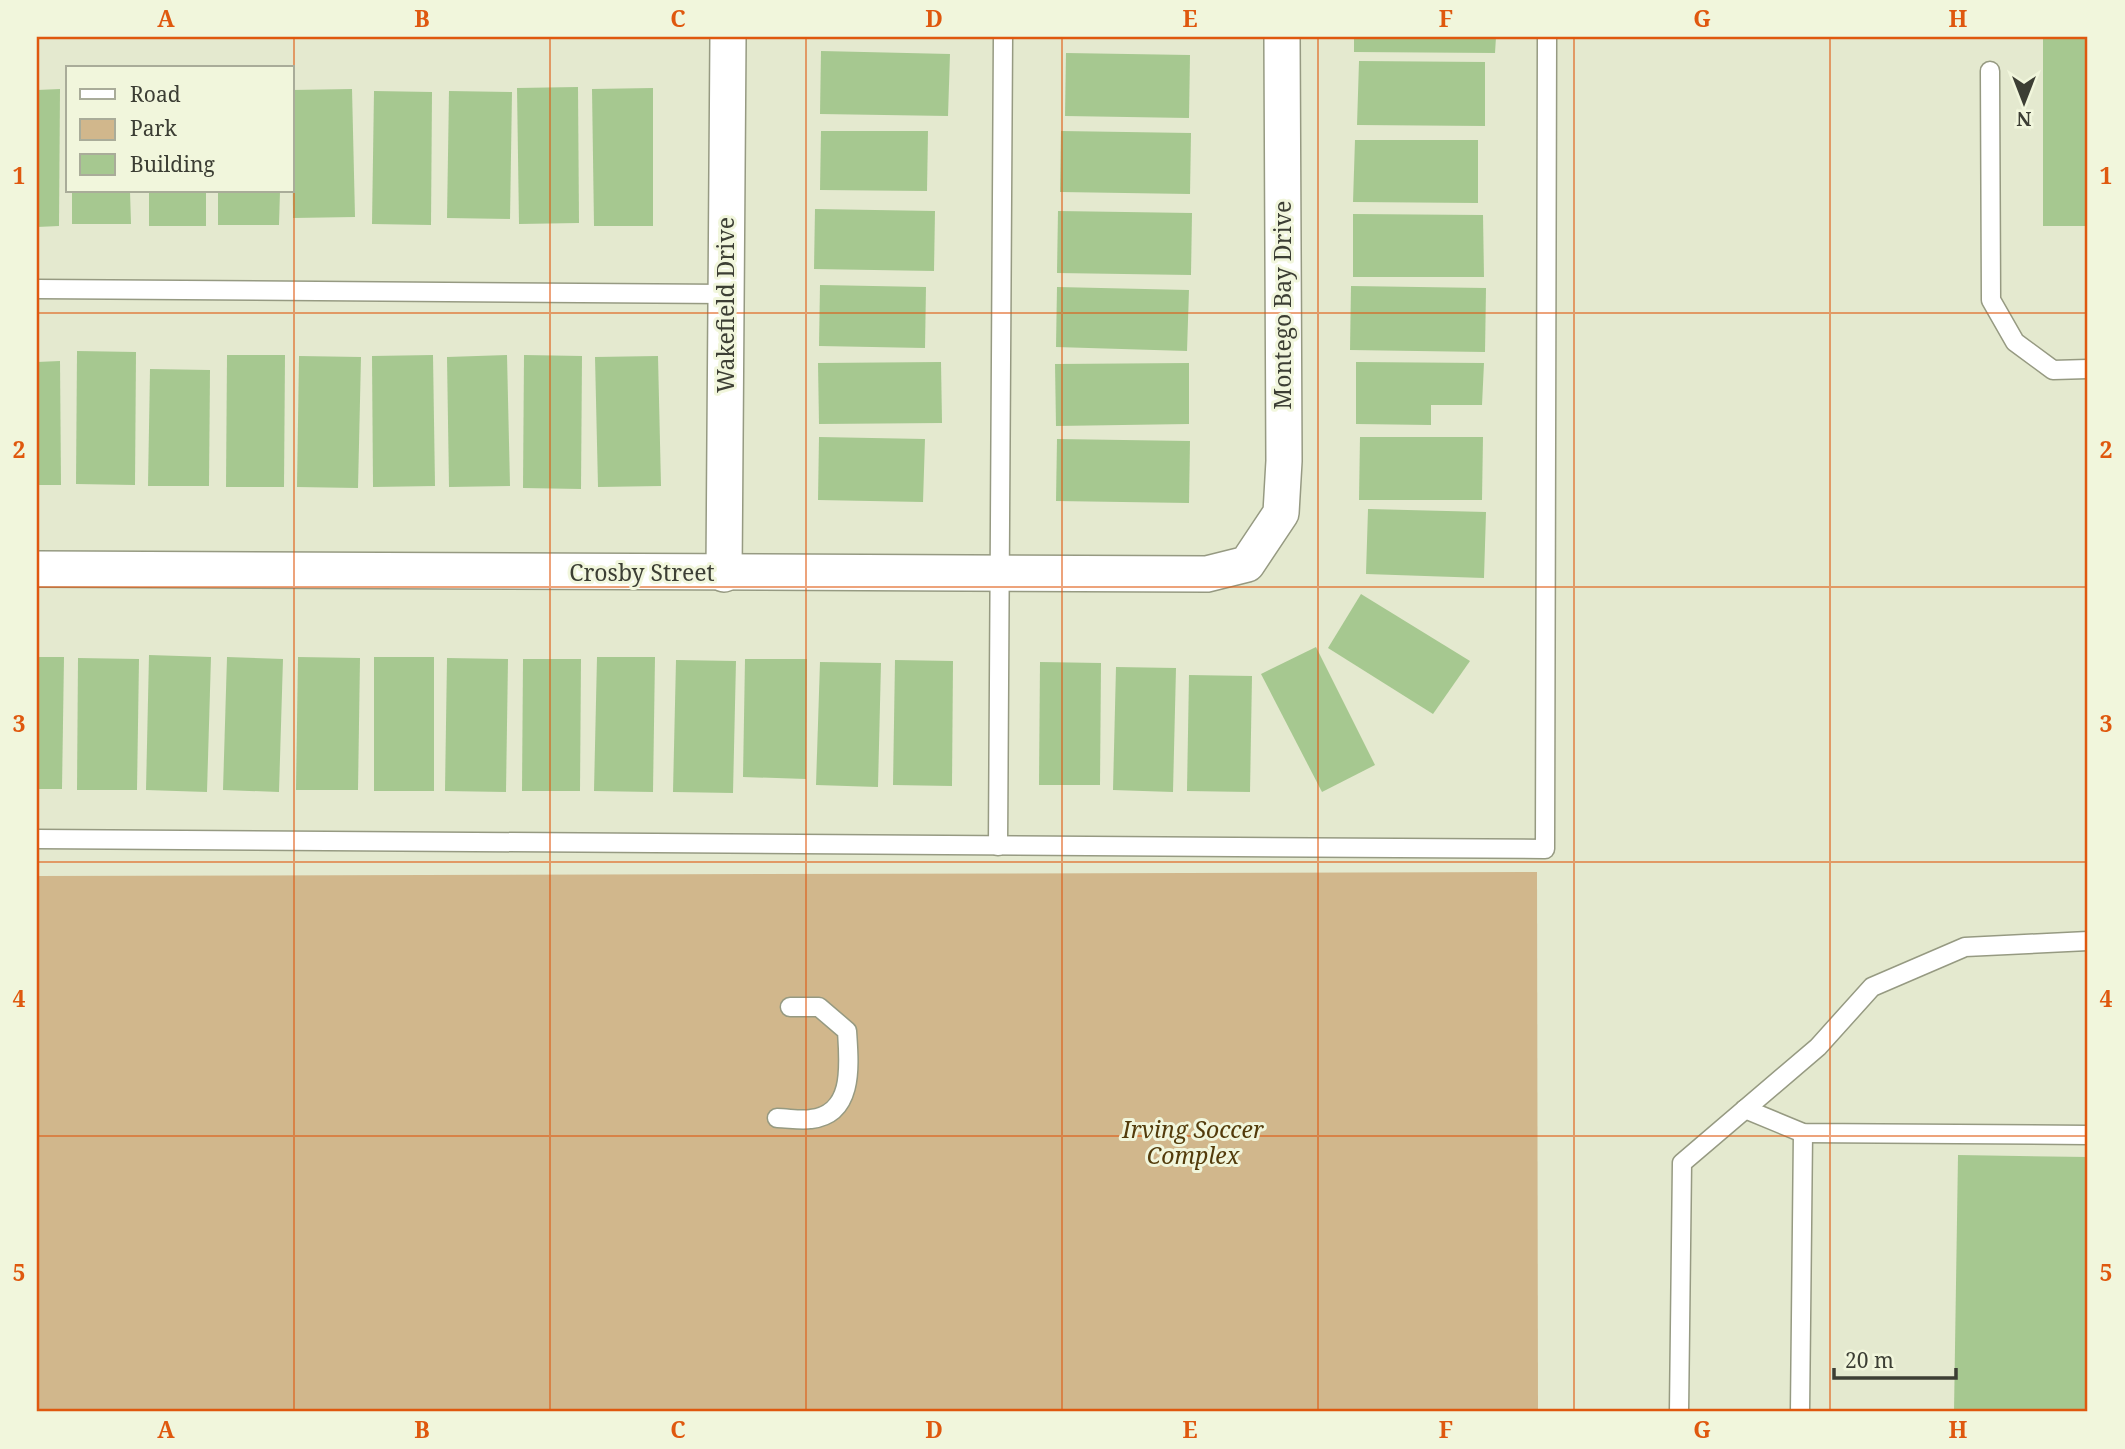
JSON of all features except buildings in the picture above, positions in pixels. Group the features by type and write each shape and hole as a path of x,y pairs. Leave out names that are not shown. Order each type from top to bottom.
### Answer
{"street":[{"name":"Wakefield Drive","path":"724,574 728,37"},
{"name":"Montego Bay Drive","path":"1247,564 1281,513 1284,461 1282,37"},
{"name":"Crosby Street","path":"37,569 1208,574 1247,564"}],"lane":[{"path":"999,846 1003,37"},
{"path":"37,839 1545,849 1547,37"},
{"path":"1990,71 1991,300 2015,342 2053,370 2088,369"},
{"path":"37,289 727,293"},
{"path":"1679,1412 1682,1163 1818,1047 1872,987 1965,947 2088,941"},
{"path":"778,1118 813,1119 831,1110 845,1095 850,1066 847,1031 819,1007 790,1007"},
{"path":"1745,1109 1803,1133 2088,1135"},
{"path":"1800,1412 1803,1133"}],"green space":[{"name":"Irving Soccer Complex","path":"1537,872 1538,1412 37,1412 37,876"}]}
